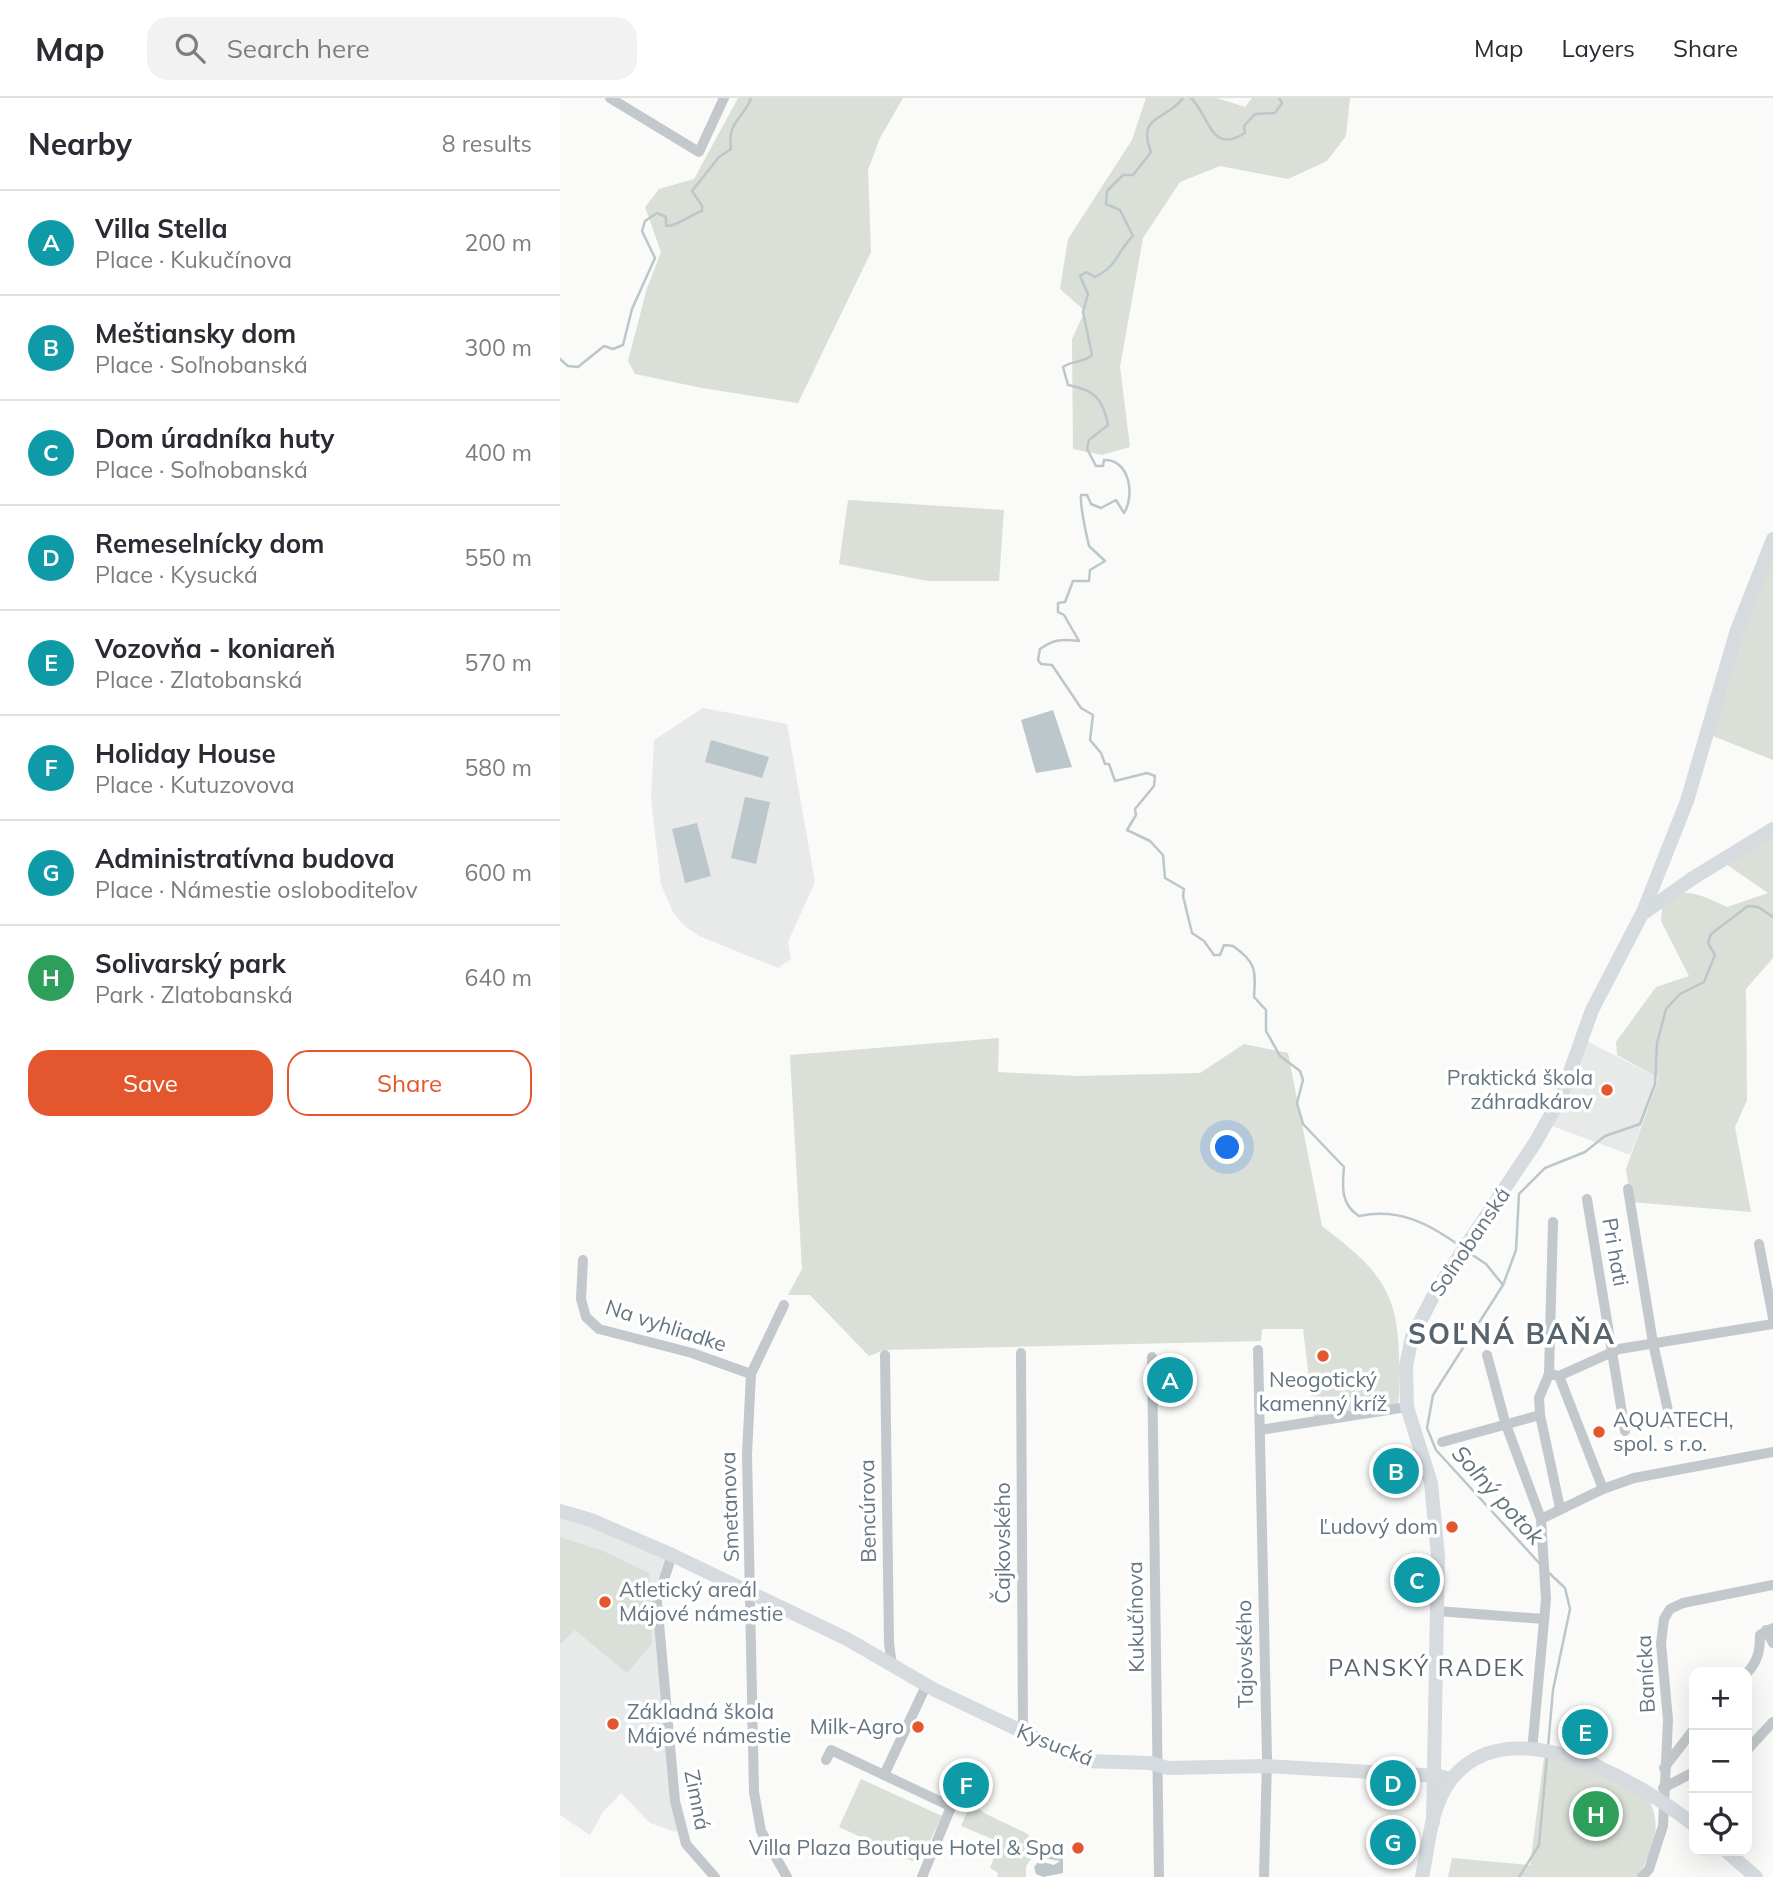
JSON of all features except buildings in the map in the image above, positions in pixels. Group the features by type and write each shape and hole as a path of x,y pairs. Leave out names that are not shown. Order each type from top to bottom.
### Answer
{"street":[{"path":"610,98 699,152 724,98"},
{"name":"Soľnobanská","path":"1433,1822 1438,1556 1431,1483 1407,1406 1406,1366 1415,1327 1535,1143 1561,1097 1591,1010 1643,912 1687,801 1737,630 1773,539"},
{"path":"1643,912 1773,829"},
{"name":"Pri hati","path":"1628,1189 1653,1343 1671,1424"},
{"name":"Pri hati","path":"1587,1199 1625,1431"},
{"path":"1553,1222 1554,1375 1603,1489"},
{"path":"1759,1244 1773,1318"},
{"name":"Na vyhliadke","path":"583,1260 581,1299 586,1317 599,1329 692,1353 751,1374"},
{"name":"Smetanova","path":"784,1305 751,1374 747,1454 752,1594 754,1792 761,1831 787,1877"},
{"path":"1560,1508 1540,1415 1539,1398 1554,1375 1613,1353 1653,1343 1773,1324"},
{"name":"Tajovského","path":"1258,1350 1267,1766 1264,1877"},
{"name":"Čajkovského","path":"1021,1353 1023,1732"},
{"name":"Bencúrova","path":"885,1355 889,1643 892,1666"},
{"path":"1487,1355 1505,1422 1532,1502 1541,1519 1545,1573 1536,1751"},
{"name":"Kukučínova","path":"1152,1357 1159,1877"},
{"path":"1260,1430 1407,1406"},
{"path":"1442,1442 1505,1422 1540,1415"},
{"path":"1541,1519 1603,1489 1634,1478 1773,1452"},
{"name":"Kysucká","path":"560,1511 591,1520 672,1555 847,1639 926,1686 1084,1761 1157,1766 1267,1766 1432,1777"},
{"name":"Zimná","path":"672,1555 657,1601 675,1801 686,1844 715,1877"},
{"name":"Banícka","path":"1642,1877 1649,1869 1660,1840 1668,1720 1661,1643 1664,1619 1670,1609 1684,1603 1773,1586"},
{"path":"1437,1611 1544,1619"},
{"path":"1752,1667 1755,1663 1760,1635 1770,1629 1773,1643"},
{"path":"884,1775 926,1686"},
{"path":"1752,1745 1773,1722"},
{"path":"1664,1769 1693,1730"},
{"path":"825,1760 831,1750 951,1807"},
{"path":"1422,1877 1433,1822 1449,1783 1482,1756 1497,1752 1562,1753 1663,1795 1689,1820"},
{"path":"1663,1795 1689,1776"},
{"path":"1432,1777 1449,1783"},
{"path":"922,1877 956,1795"},
{"path":"1732,1856 1756,1877"}],"shaded area":[{"path":"738,98 903,98 880,138 868,170 871,252 798,403 635,374 628,361 647,288 661,252 645,207 659,189 694,179"},
{"path":"1146,98 1217,98 1245,107 1252,98 1350,98 1346,136 1327,161 1288,179 1220,166 1180,182 1143,238 1120,367 1130,447 1102,455 1073,449 1072,339 1085,311 1060,289 1068,239 1132,140"},
{"path":"848,500 1004,510 999,581 928,581 839,564"},
{"path":"1773,539 1773,760 1708,734"},
{"path":"703,708 787,724 815,882 788,942 791,959 778,968 699,936 686,927 674,914 661,885 651,798 654,740"},
{"path":"1053,710 1072,767 1036,773 1021,720"},
{"path":"711,740 769,757 762,778 705,762"},
{"path":"745,797 770,802 756,864 731,858"},
{"path":"697,823 711,876 685,883 672,829"},
{"path":"1773,829 1773,958 1746,989 1747,1100 1735,1127 1751,1212 1631,1202 1626,1169 1659,1078 1617,1055 1616,1042 1656,987 1689,976 1661,921 1663,900 1680,893 1688,893 1703,896 1727,907 1768,893 1720,860"},
{"name":"Praktická škola záhradkárov","path":"1579,1037 1659,1078 1630,1155 1544,1123"},
{"path":"999,1038 998,1072 1078,1076 1200,1073 1244,1044 1288,1053 1322,1226 1370,1267 1389,1297 1398,1335 1398,1404 1314,1419 1303,1329 1262,1329 1261,1341 884,1350 869,1356 810,1295 788,1295 802,1269 790,1055"},
{"name":"Základná škola Májové námestie","path":"560,1511 669,1554 658,1603 681,1827 676,1832 650,1823 621,1793 603,1812 590,1835 560,1815"},
{"name":"Atletický areál Májové námestie","path":"560,1537 603,1551 649,1573 652,1644 627,1673 575,1630 560,1644"},
{"path":"1545,1750 1588,1753 1642,1790 1655,1815 1656,1829 1647,1860 1637,1877 1448,1877 1452,1858 1530,1865"},
{"path":"861,1779 942,1816 919,1864 839,1827"},
{"path":"971,1803 986,1814 1028,1834 1035,1854 1026,1866 1026,1877 997,1877 998,1873 990,1868 1000,1842 961,1826"},
{"path":"1063,1847 1063,1873 1043,1877 1036,1874 1034,1867 1039,1861 1054,1865 1060,1861 1044,1858 1042,1849"}],"waterway":[{"path":"560,359 568,366 578,367 604,346 613,349 623,345 632,309 655,258 642,231 645,221 657,213 666,217 666,226 671,226 702,211 702,206 692,191 719,157 731,149 733,126 751,98"},
{"path":"1183,98 1150,124 1147,140 1151,152 1133,175 1123,175 1107,191 1106,204 1120,210 1133,236 1109,268 1095,277 1086,272 1080,276 1088,294 1083,312 1092,355 1063,367 1068,385 1091,393 1100,402 1108,425 1089,440 1087,449 1096,466 1103,466 1104,460 1120,465 1128,480 1129,497 1124,513 1116,500 1101,508 1091,504 1087,495 1081,495 1089,546 1105,561 1090,570 1089,581 1073,581 1065,602 1058,603 1058,612 1064,615 1079,641 1050,643 1040,649 1038,660 1041,664 1052,665 1081,708 1093,715 1090,740 1101,753 1105,764 1109,764 1115,781 1147,773 1155,776 1154,786 1135,809 1136,815 1127,830 1150,841 1163,855 1165,878 1184,889 1183,896 1192,933 1204,941 1214,955 1220,955 1224,945 1233,946 1253,967 1254,997 1266,1010 1266,1031 1280,1056 1300,1071 1303,1080 1297,1103 1303,1124 1344,1167 1343,1188 1349,1207 1359,1216 1387,1214 1412,1219 1436,1230 1460,1246"},
{"path":"1191,98 1212,130 1224,139 1233,139 1245,133 1244,126 1255,114 1275,113 1282,103 1279,98"},
{"name":"Soľný potok","path":"1540,1564 1436,1450 1427,1428 1433,1395 1503,1285 1516,1250 1519,1194 1545,1168 1585,1152 1605,1136 1640,1124 1655,1084 1657,1043 1666,1009 1680,994 1704,982 1715,955 1708,943 1711,934 1748,906 1758,907 1773,917"},
{"path":"1468,1252 1486,1264 1503,1285"},
{"name":"Soľný potok","path":"1547,1571 1565,1588 1570,1609 1553,1690 1548,1747"},
{"name":"Soľný potok","path":"1519,1877 1539,1845 1547,1757"}],"place":[{"name":"Praktická škola záhradkárov","path":"1607,1090"},
{"name":"Neogotický kamenný kríž","path":"1323,1356"},
{"name":"Villa Stella","path":"1170,1380"},
{"name":"AQUATECH, spol. s r.o.","path":"1599,1432"},
{"name":"Meštiansky dom","path":"1396,1471"},
{"name":"Ľudový dom","path":"1452,1527"},
{"name":"Dom úradníka huty","path":"1417,1580"},
{"name":"Atletický areál Májové námestie","path":"605,1602"},
{"name":"Základná škola Májové námestie","path":"613,1724"},
{"name":"Milk-Agro","path":"918,1727"},
{"name":"Vozovňa - koniareň","path":"1585,1732"},
{"name":"Remeselnícky dom","path":"1393,1783"},
{"name":"Holiday House","path":"966,1785"},
{"name":"Solivarský park","path":"1596,1814"},
{"name":"Administratívna budova","path":"1393,1842"},
{"name":"Villa Plaza Boutique Hotel & Spa","path":"1078,1848"}],"district":[{"name":"SOĽNÁ BAŇA","path":"1512,1334"},
{"name":"PANSKÝ RADEK","path":"1427,1668"}]}
